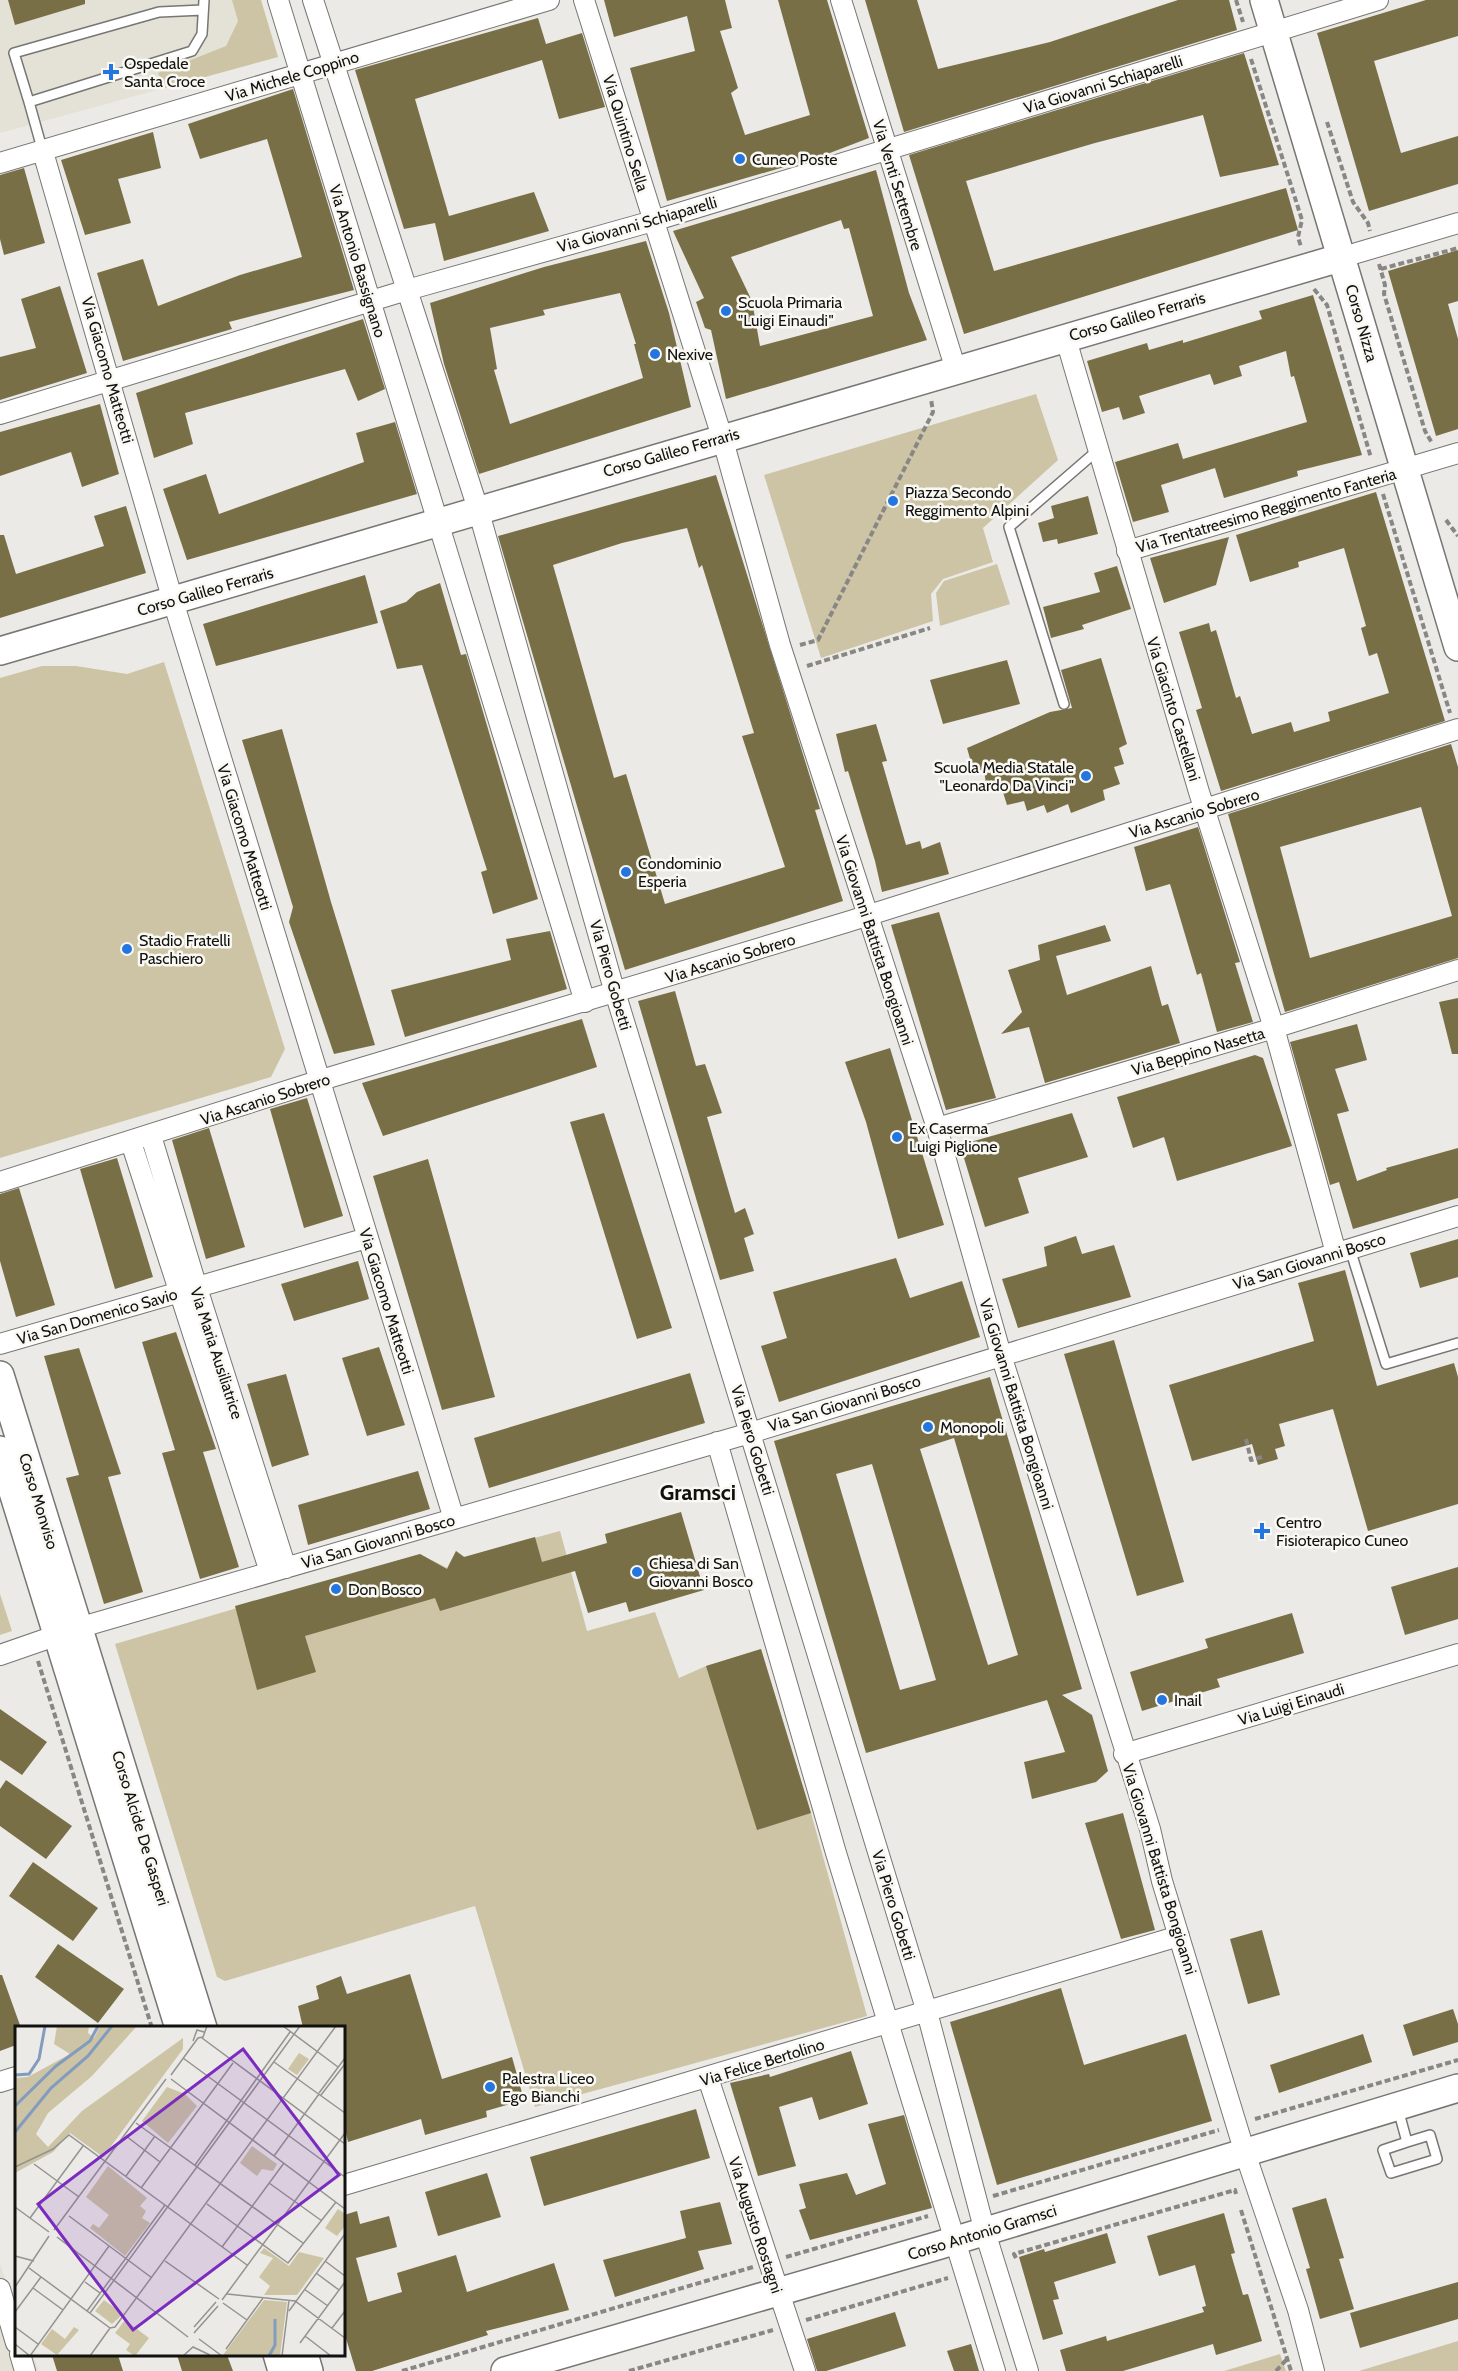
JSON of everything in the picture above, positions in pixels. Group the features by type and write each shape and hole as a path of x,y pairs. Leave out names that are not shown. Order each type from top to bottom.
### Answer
{"main road":[{"name":"Corso Nizza","path":"1264,0 1343,257 1458,647"},
{"name":"Corso Galileo Ferraris","path":"0,651 722,437 930,378 1065,336 1343,257"},
{"name":"Corso Monviso","path":"0,1375 67,1632"},
{"name":"Corso Monviso","path":"0,1450 13,1504 67,1632"},
{"name":"Corso Alcide De Gasperi","path":"67,1632 178,2026"},
{"name":"Corso Alcide De Gasperi","path":"67,1632 202,2026"},
{"name":"Corso Antonio Gramsci","path":"505,2371 778,2294 1458,2088"},
{"path":"277,2356 282,2371"},
{"path":"304,2356 309,2371"}],"street":[{"name":"Via Antonio Bassignano","path":"278,0 302,72 369,302 440,521"},
{"path":"314,0 478,509"},
{"name":"Via Michele Coppino","path":"0,163 549,0"},
{"name":"Via Quintino Sella","path":"585,0 722,437"},
{"name":"Via Venti Settembre","path":"842,0 886,150 956,370"},
{"name":"Via Giovanni Schiaparelli","path":"0,414 407,290 653,221 1378,0"},
{"name":"Via Giacomo Matteotti","path":"43,152 173,601 318,1081 454,1519"},
{"path":"1343,257 1458,223"},
{"name":"Via Giacinto Castellani","path":"1065,336 1205,810 1343,1251"},
{"name":"Via Giovanni Battista Bongioanni","path":"722,437 782,650 937,1128 1001,1355 1124,1754 1150,1829 1179,1936 1245,2153 1298,2310 1314,2371"},
{"name":"Via Trentatreesimo Reggimento Fanteria","path":"1127,551 1458,453"},
{"name":"Via Piero Gobetti","path":"478,509 616,994 927,2012 985,2232 1028,2371"},
{"name":"Via Piero Gobetti","path":"440,521 585,1002"},
{"name":"Via Ascanio Sobrero","path":"0,1182 152,1136 318,1081 616,994 1457,730"},
{"name":"Via Beppino Nasetta","path":"937,1128 1274,1028 1458,969"},
{"name":"Via Maria Ausiliatrice","path":"152,1136 188,1291"},
{"name":"Via Maria Ausiliatrice","path":"131,1142 188,1291 278,1570"},
{"name":"Via San Giovanni Bosco","path":"0,1655 67,1632 717,1442 1458,1216"},
{"name":"Via San Domenico Savio","path":"0,1344 367,1238"},
{"path":"717,1442 888,2024 995,2371"},
{"name":"Via Luigi Einaudi","path":"1124,1754 1458,1654"},
{"name":"Via Felice Bertolino","path":"345,2185 1179,1936"},
{"path":"0,2082 15,2077"},
{"name":"Via Augusto Rostagni","path":"708,2078 805,2371"},
{"path":"0,2289 15,2340"},
{"path":"20,2356 25,2371"}],"lane":[{"path":"28,102 192,51 202,34 204,5 159,12 14,53 28,102 43,152"},
{"path":"1064,704 1009,527 1098,450"},
{"path":"1343,1251 1386,1364 1458,1343"},
{"path":"1397,2107 1407,2142"},
{"path":"1430,2135 1437,2159 1391,2173 1383,2150 1407,2142 1430,2135"}],"path":[{"path":"1236,0 1302,219 1298,237 1307,267 1315,293 1327,304 1376,477 1457,730"},
{"path":"1381,269 1458,248"},
{"path":"782,650 818,640 933,412 930,378"},
{"path":"789,671 930,628"},
{"path":"1246,1439 1251,1460 1262,1457"},
{"path":"1019,2269 1014,2254 1235,2190 1291,2371"},
{"path":"995,2264 1016,2258"},
{"path":"629,2371 965,2273"},
{"path":"1276,2371 1287,2359"}],"shaded area":[{"name":"Ospedale Santa Croce","path":"0,0 261,0 278,57 0,133"},
{"path":"232,0 261,0 278,57 165,88 158,73 226,46 238,21"},
{"name":"Piazza Secondo Reggimento Alpini","path":"1036,394 1058,460 983,528 993,562 943,579 931,594 933,621 821,658 764,475"},
{"path":"997,564 1010,604 940,626 936,593 944,581"},
{"name":"Stadio Fratelli Paschiero","path":"164,662 285,1049 271,1077 0,1158 0,678 42,666 76,666 127,674"},
{"path":"560,1531 587,1631 655,1612 679,1678 706,1666 761,1649 811,1813 867,2016 535,2107 475,1906 225,1981 217,1977 115,1644 420,1554 447,1568 456,1551 465,1557"},
{"path":"0,1594 12,1631 0,1635"},
{"path":"0,2264 15,2306 15,2356 33,2356 39,2371 0,2371"},
{"path":"1458,2341 1458,2371 1359,2371"},
{"path":"1280,2354 1286,2371 1224,2371"}],"building":[{"path":"8,0 85,0 85,4 15,25"},
{"path":"604,0 725,0 732,28 720,31 738,88 731,93 745,135 810,115 778,0 827,0 869,138 822,156 667,201 630,68 695,51 687,16 614,37"},
{"path":"865,0 917,0 938,69 1050,42 1178,0 1229,0 1237,30 904,132"},
{"path":"1426,0 1458,0 1458,36 1374,61 1401,153 1458,136 1458,184 1369,211 1317,33"},
{"path":"538,18 546,44 582,33 605,107 559,119 542,60 415,99 449,216 534,192 549,231 444,261 435,223 404,229 355,70"},
{"path":"1244,53 1279,165 1220,177 1203,115 1095,143 966,181 994,271 1286,188 1298,230 964,334 909,155"},
{"path":"293,89 354,290 229,322 232,329 123,361 97,273 143,259 158,306 240,275 302,257 267,139 200,159 188,124"},
{"path":"153,132 161,168 118,179 131,223 85,235 61,160"},
{"path":"24,168 45,243 4,255 0,239 0,175"},
{"path":"876,170 909,293 927,340 726,399 711,330 705,328 696,302 704,298 673,231","holes":["841,220 844,229 849,228 873,316 760,346 752,301 731,257"]},
{"path":"646,241 669,313 691,407 479,474 444,364 430,303 544,267","holes":["620,293 636,344 634,344 643,378 510,424 494,370 497,369 490,328 545,315 543,310"]},
{"path":"1458,250 1458,301 1448,304 1458,339 1458,429 1436,436 1388,271"},
{"path":"60,286 87,373 0,400 0,357 36,348 21,299"},
{"path":"1313,295 1362,455 1297,471 1298,476 1224,498 1215,468 1161,485 1169,512 1133,522 1115,462 1178,443 1183,459 1307,422 1294,376 1291,377 1286,351 1239,366 1242,376 1214,385 1210,374 1139,396 1145,413 1123,420 1119,407 1102,412 1087,361 1147,343 1149,350 1183,340 1183,343 1262,319 1259,311"},
{"path":"363,319 385,389 358,401 345,369 185,413 193,444 154,458 136,393"},
{"path":"100,404 119,474 82,487 71,452 0,476 0,432"},
{"path":"395,422 417,494 187,560 163,489 206,474 219,514 364,462 356,433"},
{"path":"716,475 820,809 815,810 843,901 625,970 498,536","holes":["687,528 699,568 702,565 754,733 742,736 785,867 665,904 626,774 614,778 553,565 622,543"]},
{"path":"1376,492 1445,721 1221,791 1196,710 1202,708 1179,632 1209,623 1211,632 1216,630 1236,698 1240,696 1252,734 1291,722 1294,732 1330,721 1328,712 1389,693 1377,653 1369,656 1361,628 1366,626 1344,548 1298,562 1299,567 1250,582 1236,535"},
{"path":"1088,496 1098,534 1058,544 1057,539 1043,542 1038,523 1054,518 1051,506"},
{"path":"126,506 146,573 0,618 0,535 4,535 16,574 104,546 94,516"},
{"path":"1229,537 1216,585 1164,603 1150,558"},
{"path":"1117,566 1131,609 1082,625 1084,629 1051,638 1043,607 1100,592 1094,573"},
{"path":"365,575 378,623 216,666 203,624"},
{"path":"440,583 461,655 466,654 538,899 493,914 481,872 487,870 422,665 397,669 380,611 406,602 417,592"},
{"path":"1101,658 1127,744 1119,748 1124,764 1114,767 1120,784 1103,790 1105,800 1071,813 1068,804 1047,813 1044,805 1027,811 1024,801 1007,805 1001,786 987,789 984,771 974,773 967,748 1050,712 1072,708 1061,670"},
{"path":"1007,660 1020,704 943,724 930,680"},
{"path":"876,724 887,761 882,762 906,845 920,841 922,849 940,842 949,874 882,892 848,771 845,772 836,734"},
{"path":"282,729 331,902 375,1045 334,1054 289,922 293,907 242,740"},
{"path":"1451,744 1458,767 1458,958 1285,1012 1228,814","holes":["1421,807 1452,916 1310,958 1280,847"]},
{"path":"1198,827 1240,962 1235,963 1253,1022 1217,1032 1201,973 1197,975 1170,884 1146,891 1134,847"},
{"path":"939,912 996,1098 946,1110 891,925"},
{"path":"1105,925 1111,941 1056,956 1067,995 1151,966 1162,1006 1168,1004 1180,1043 1045,1083 1029,1027 1001,1034 1022,1012 1008,970 1040,960 1038,945"},
{"path":"550,931 567,989 405,1037 391,990 511,960 506,939"},
{"path":"675,991 696,1066 705,1064 722,1113 707,1117 735,1213 745,1208 754,1234 744,1238 754,1271 720,1280 638,1001"},
{"path":"1458,998 1458,1054 1452,1054 1439,1002"},
{"path":"582,1019 597,1067 383,1136 362,1083"},
{"path":"1357,1024 1367,1060 1335,1069 1349,1111 1337,1114 1357,1181 1387,1170 1386,1168 1458,1148 1458,1198 1353,1229 1339,1182 1330,1185 1290,1042"},
{"name":"Ex Caserma Luigi Piglione","path":"890,1048 944,1225 898,1239 866,1122 845,1062"},
{"path":"1255,1055 1263,1058 1292,1146 1177,1181 1164,1137 1133,1148 1117,1097"},
{"path":"307,1098 343,1216 304,1228 270,1109"},
{"path":"604,1113 672,1328 637,1339 570,1122"},
{"path":"1072,1113 1088,1157 1018,1178 1029,1213 985,1227 960,1145"},
{"path":"209,1128 245,1247 206,1259 172,1140"},
{"path":"117,1158 153,1277 115,1289 80,1169"},
{"path":"428,1159 495,1397 442,1410 373,1176"},
{"path":"19,1188 55,1305 16,1317 0,1261 0,1194"},
{"path":"1076,1236 1082,1254 1114,1245 1131,1297 1018,1328 1002,1279 1047,1266 1044,1247"},
{"path":"1458,1239 1458,1277 1420,1288 1410,1253"},
{"path":"896,1258 910,1298 962,1281 980,1337 779,1402 761,1346 787,1338 773,1292"},
{"path":"358,1261 369,1299 294,1321 281,1284"},
{"path":"1345,1270 1377,1386 1454,1363 1458,1377 1458,1504 1368,1531 1333,1409 1279,1424 1285,1446 1275,1449 1278,1459 1258,1465 1252,1444 1192,1461 1169,1385 1314,1341 1298,1283"},
{"path":"176,1332 216,1449 203,1452 239,1567 200,1579 162,1453 175,1450 142,1342"},
{"path":"1114,1340 1184,1582 1137,1596 1064,1354"},
{"path":"379,1347 405,1425 367,1436 342,1358"},
{"path":"79,1348 121,1474 108,1477 143,1592 104,1604 66,1478 79,1475 44,1356"},
{"path":"690,1373 705,1423 489,1488 474,1438"},
{"path":"286,1374 309,1455 272,1467 247,1384"},
{"path":"990,1377 1082,1689 1062,1695 1092,1715 1108,1771 1096,1782 1032,1799 1024,1762 1065,1752 1047,1700 866,1753 774,1441","holes":["954,1438 1018,1655 988,1665 920,1449","872,1464 936,1680 900,1690 836,1474"]},
{"path":"418,1471 430,1509 308,1545 298,1505"},
{"path":"681,1512 704,1590 629,1612 626,1602 588,1613 575,1571 440,1611 435,1598 305,1636 316,1672 257,1690 235,1606 420,1554 447,1569 456,1551 464,1557 535,1537 542,1562 607,1543 605,1534"},
{"path":"1458,1567 1458,1619 1405,1635 1391,1587"},
{"path":"1292,1613 1304,1653 1217,1679 1220,1687 1142,1711 1130,1672 1208,1648 1205,1639"},
{"path":"761,1649 811,1813 757,1830 706,1666"},
{"path":"0,1709 47,1742 22,1775 0,1760"},
{"path":"6,1780 72,1826 46,1859 0,1826 0,1789"},
{"path":"1123,1813 1155,1930 1121,1939 1085,1823"},
{"path":"33,1862 98,1908 73,1941 9,1896"},
{"path":"1262,1930 1280,1995 1248,2004 1230,1939"},
{"path":"58,1944 124,1989 98,2023 35,1977"},
{"path":"410,1974 442,2079 512,2057 524,2100 486,2111 487,2117 425,2135 421,2119 348,2142 345,2128 345,2026 303,2026 298,2006 319,1999 316,1986 341,1976 347,1994"},
{"path":"0,1975 2,1975 20,2026 15,2026 15,2045 0,2051"},
{"path":"1061,1988 1084,2065 1186,2034 1212,2121 997,2185 950,2022"},
{"path":"1453,2009 1458,2024 1458,2042 1413,2056 1403,2025"},
{"path":"1363,2034 1372,2062 1279,2093 1270,2065"},
{"path":"851,2051 868,2104 819,2120 812,2097 779,2107 796,2166 758,2176 730,2083 769,2074 770,2077"},
{"path":"696,2109 710,2158 544,2206 530,2157"},
{"path":"904,2115 932,2208 810,2240 799,2210 806,2208 799,2184 847,2173 856,2195 886,2184 868,2124"},
{"path":"487,2173 501,2217 438,2236 425,2192"},
{"path":"1326,2198 1344,2258 1339,2259 1354,2309 1320,2319 1306,2269 1310,2268 1292,2208"},
{"path":"720,2202 732,2244 698,2251 704,2269 615,2297 603,2260 686,2238 680,2211"},
{"path":"357,2211 360,2224 389,2216 397,2247 356,2258 368,2302 402,2292 397,2273 456,2255 467,2292 554,2263 569,2310 486,2331 488,2335 372,2371 356,2371 345,2335 345,2215"},
{"path":"1224,2213 1235,2253 1231,2254 1243,2295 1248,2294 1262,2341 1216,2355 1213,2344 1123,2371 1066,2371 1060,2350 1106,2336 1107,2341 1204,2312 1202,2307 1206,2306 1195,2265 1159,2276 1147,2236"},
{"path":"1107,2233 1116,2263 1054,2282 1059,2299 1053,2300 1063,2334 1043,2340 1019,2257 1044,2249 1045,2252"},
{"path":"1458,2282 1458,2319 1360,2348 1350,2313"},
{"path":"895,2312 906,2346 826,2371 817,2371 807,2339"},
{"path":"971,2344 979,2371 954,2371 947,2351"},
{"path":"52,2356 118,2356 123,2371 57,2371"},
{"path":"177,2356 227,2356 233,2371 182,2371"}],"place":[{"name":"Ospedale Santa Croce","path":"111,72"},
{"name":"Cuneo Poste","path":"740,159"},
{"name":"Scuola Primaria \"Luigi Einaudi\"","path":"726,311"},
{"name":"Nexive","path":"655,354"},
{"name":"Piazza Secondo Reggimento Alpini","path":"893,501"},
{"name":"Scuola Media Statale \"Leonardo Da Vinci\"","path":"1086,776"},
{"name":"Condominio Esperia","path":"626,872"},
{"name":"Stadio Fratelli Paschiero","path":"127,949"},
{"name":"Ex Caserma Luigi Piglione","path":"897,1137"},
{"name":"Monopoli","path":"928,1427"},
{"name":"Centro Fisioterapico Cuneo","path":"1262,1531"},
{"name":"Chiesa di San Giovanni Bosco","path":"637,1572"},
{"name":"Don Bosco","path":"336,1589"},
{"name":"Inail","path":"1162,1700"},
{"name":"Palestra Liceo Ego Bianchi","path":"490,2087"}],"district":[{"name":"Gramsci","path":"698,1492"}]}
